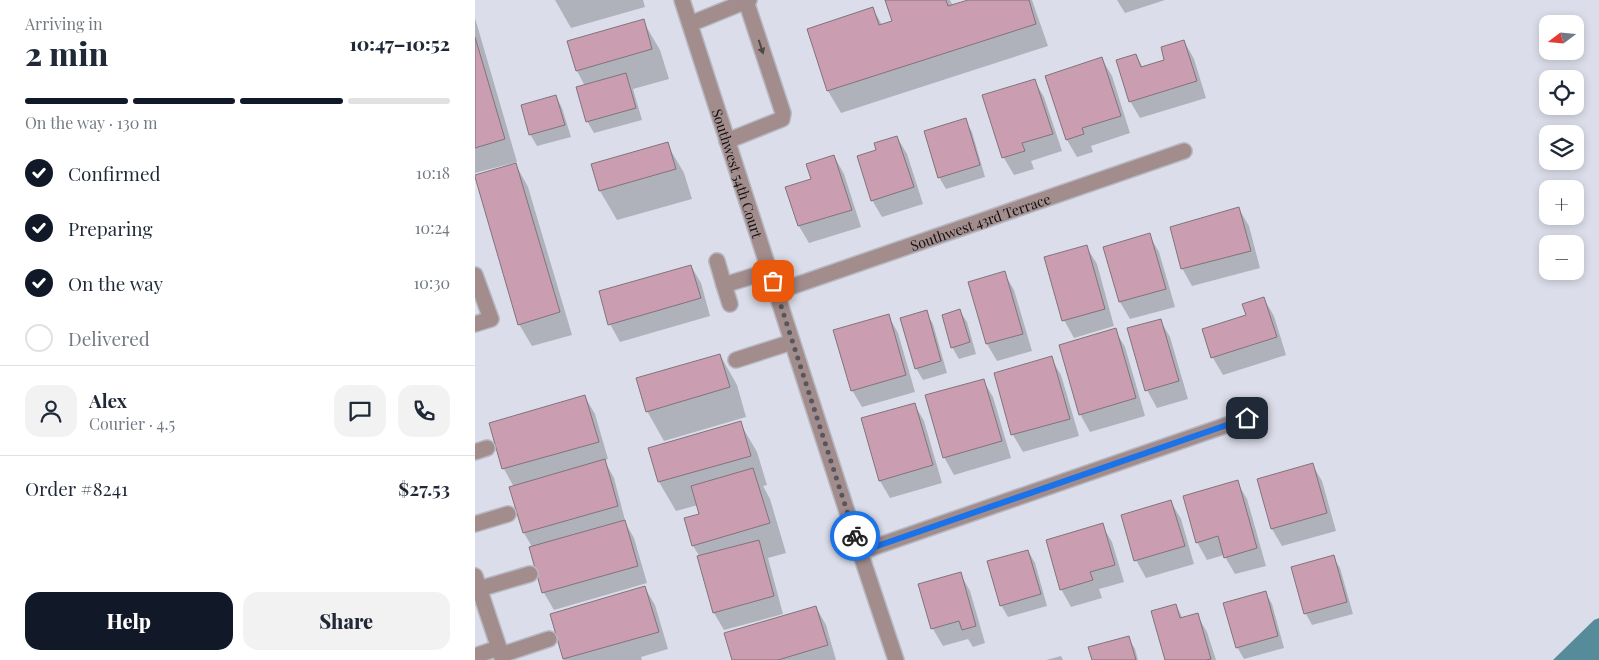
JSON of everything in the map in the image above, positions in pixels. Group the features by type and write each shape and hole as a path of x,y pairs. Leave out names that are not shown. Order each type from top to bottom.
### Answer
{"street":[{"name":"Southwest 54th Court","path":"682,0 896,660"},
{"path":"690,24 747,1 783,113 782,119 727,141"},
{"name":"Southwest 43rd Terrace","path":"776,292 1184,151"},
{"path":"717,261 730,304"},
{"path":"724,285 769,271"},
{"path":"475,274 491,319 475,324"},
{"path":"736,360 792,342"},
{"path":"860,552 1247,418"},
{"path":"475,524 508,514"},
{"path":"501,654 477,583 530,574"},
{"path":"475,656 501,654 549,639"}],"water":[{"path":"1599,618 1599,660 1553,660 1594,620"}],"building":[{"path":"885,0 946,0 948,6 968,0 1029,0 1036,24 827,91 807,29 873,7 879,25 892,21"},
{"path":"644,19 652,49 576,71 567,41"},
{"path":"475,37 505,139 475,148"},
{"path":"1184,40 1197,81 1129,102 1116,60 1136,54 1141,67 1164,60 1161,47"},
{"path":"1102,57 1121,116 1082,128 1084,134 1066,140 1045,76"},
{"path":"626,73 636,108 586,122 576,87"},
{"path":"1035,79 1053,134 1022,143 1025,151 1002,158 982,95"},
{"path":"556,95 565,125 529,135 521,105"},
{"path":"966,118 980,165 938,178 924,131"},
{"path":"897,136 914,187 871,201 857,156 876,150 874,143"},
{"path":"668,142 676,169 599,191 591,164"},
{"path":"834,155 852,210 798,226 785,187 811,179 806,164"},
{"path":"516,163 560,312 518,325 475,177 475,175"},
{"path":"1239,207 1251,251 1181,269 1170,227"},
{"path":"1150,233 1166,289 1119,302 1103,247"},
{"path":"1087,245 1105,309 1062,321 1044,257"},
{"path":"691,265 701,298 608,325 599,291"},
{"path":"1005,271 1023,334 986,344 968,282"},
{"path":"1264,297 1277,337 1211,358 1202,329 1246,315 1242,304"},
{"path":"960,309 970,342 951,348 942,315"},
{"path":"927,310 941,361 915,369 900,318"},
{"path":"889,314 906,375 851,391 833,330"},
{"path":"1161,319 1179,381 1145,391 1127,328"},
{"path":"1116,328 1136,398 1079,415 1059,345"},
{"path":"720,354 730,387 646,412 636,378"},
{"path":"1052,356 1070,419 1011,435 994,373"},
{"path":"984,379 1002,441 943,458 925,395"},
{"path":"585,395 599,442 502,469 489,423"},
{"path":"915,403 933,465 879,481 861,418"},
{"path":"741,421 751,456 658,482 648,448"},
{"path":"605,459 618,506 523,533 509,487"},
{"path":"1313,463 1327,513 1271,529 1257,479"},
{"path":"753,468 770,523 692,546 684,518 699,514 691,486"},
{"path":"1238,480 1257,548 1224,558 1218,536 1196,543 1183,496"},
{"path":"1171,500 1185,546 1134,561 1121,515"},
{"path":"625,520 638,566 542,593 529,547"},
{"path":"1103,523 1115,565 1090,572 1093,580 1060,590 1046,540"},
{"path":"759,540 774,596 713,613 697,556"},
{"path":"1028,550 1041,594 1000,606 987,561"},
{"path":"1334,555 1347,602 1304,614 1291,567"},
{"path":"961,572 976,626 962,630 959,621 931,629 918,584"},
{"path":"645,586 659,632 563,659 550,614"},
{"path":"1266,591 1278,636 1236,648 1223,603"},
{"path":"1176,604 1180,618 1198,613 1211,659 1165,660 1151,611"},
{"path":"816,606 828,645 778,660 732,660 724,633"},
{"path":"1129,636 1136,660 1092,660 1088,647"}],"way so far":[{"path":"773,281 855,536"}],"route":[{"path":"855,536 860,552 1247,418"}]}
